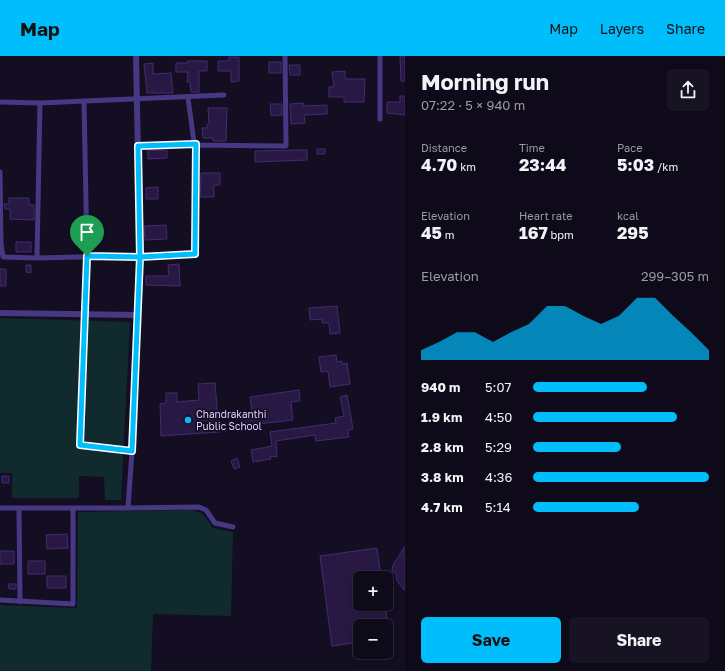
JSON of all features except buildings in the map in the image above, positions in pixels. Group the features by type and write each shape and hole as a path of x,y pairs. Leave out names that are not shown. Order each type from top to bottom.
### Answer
{"street":[{"path":"128,508 132,451 140,257 136,56"},
{"path":"138,146 196,144 286,146 285,56"},
{"path":"380,56 380,119"},
{"path":"0,102 40,103 188,98 224,95"},
{"path":"0,172 1,242 3,257 140,257 195,254 196,144 188,98"},
{"path":"84,101 87,256 80,445 132,451"},
{"path":"37,258 40,103"},
{"path":"0,313 85,313 137,315"},
{"path":"0,508 199,507 206,510 215,523 233,528"},
{"path":"19,508 20,602"},
{"path":"0,600 73,604 73,508"}],"green space":[{"path":"0,318 130,322 121,500 105,500 104,477 79,476 79,498 12,498 12,473 0,473"},
{"path":"192,510 202,513 213,528 233,532 231,616 153,614 151,671 0,671 0,605 77,608 78,512"}],"place":[{"name":"Chandrakanthi Public School","path":"188,420"}],"route":[{"path":"87,256 80,445 132,451 140,257 195,254 196,144 138,146 140,257 87,256"}]}
